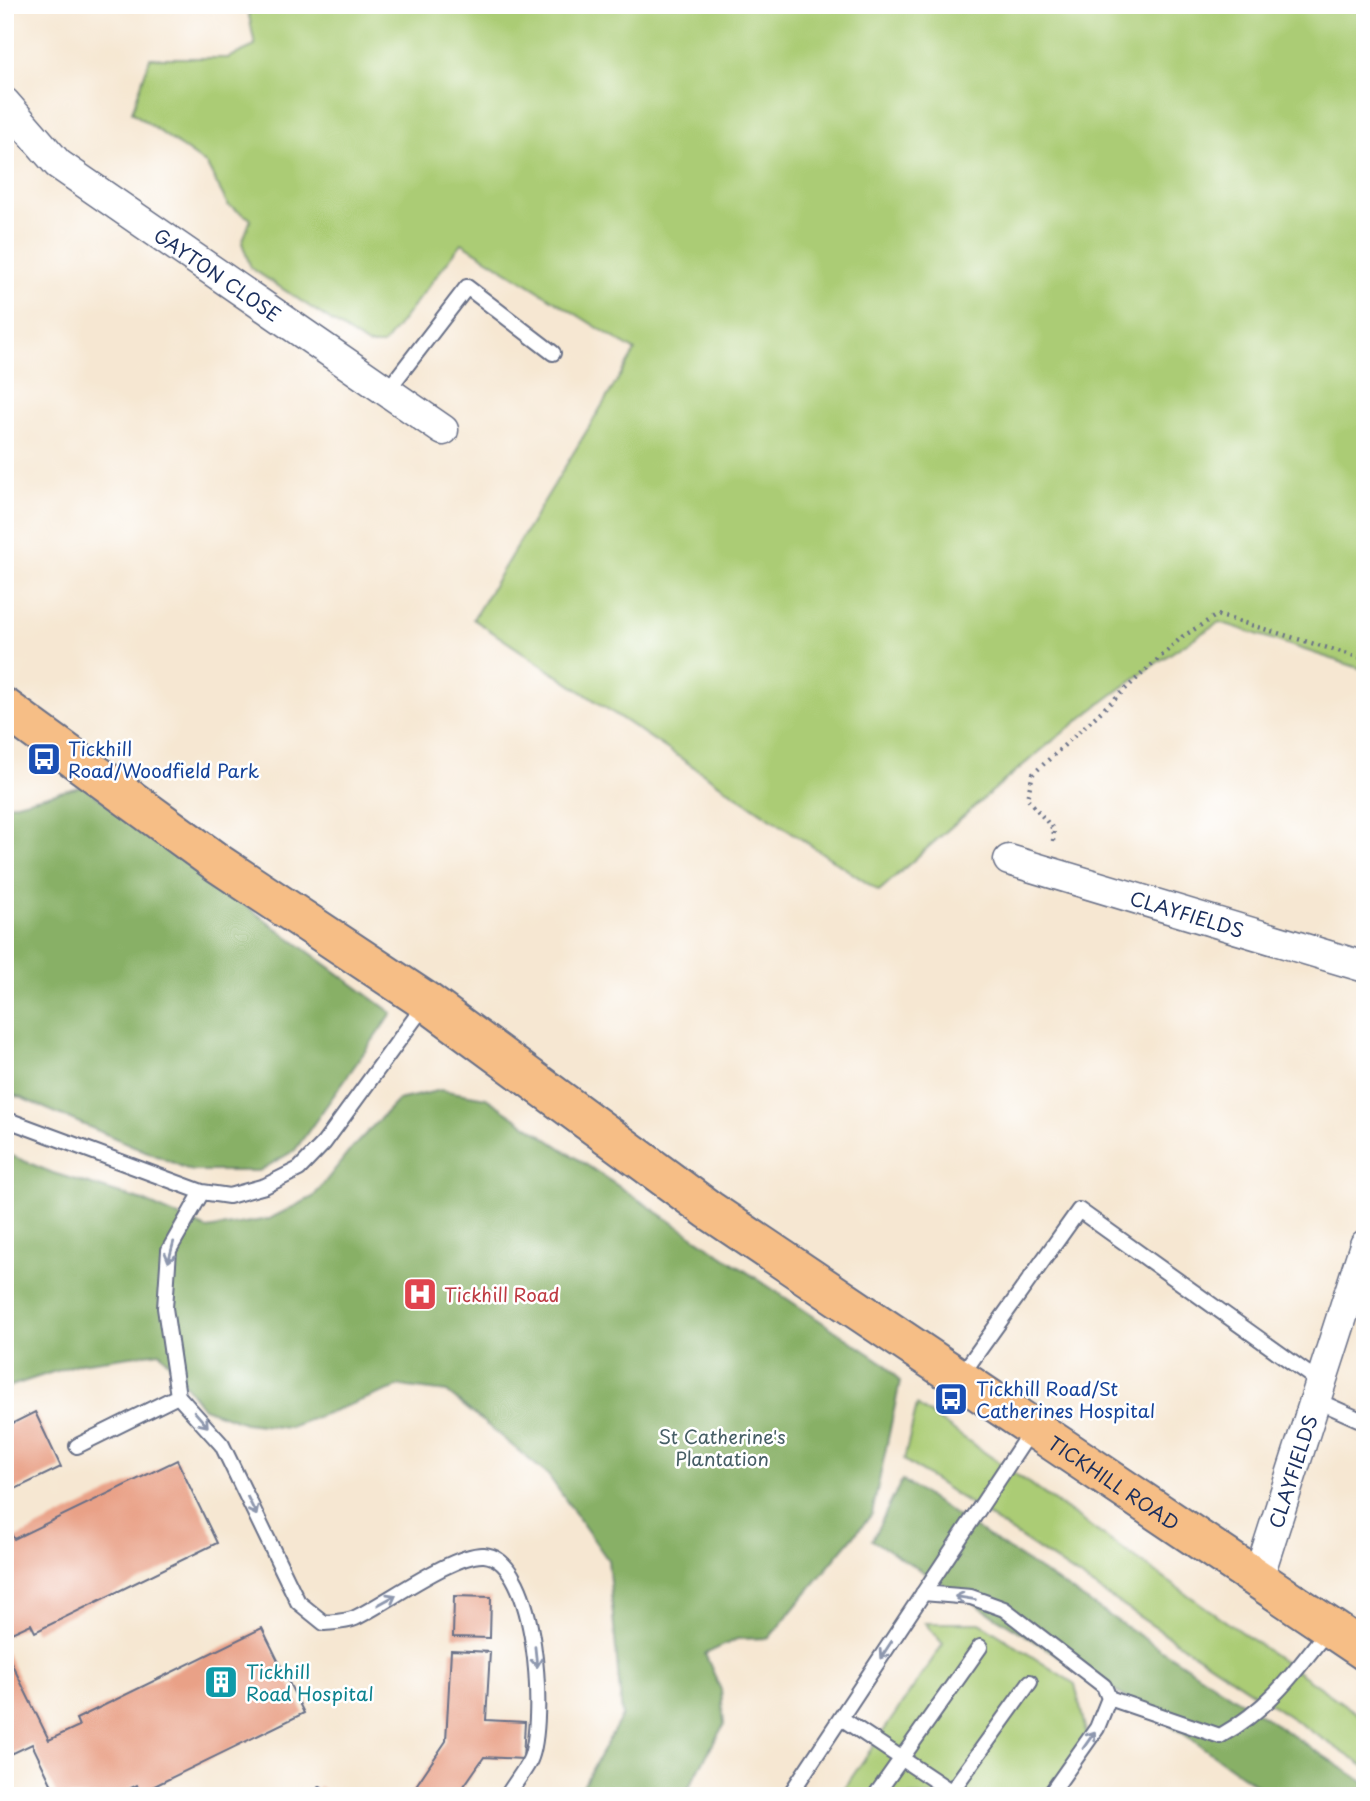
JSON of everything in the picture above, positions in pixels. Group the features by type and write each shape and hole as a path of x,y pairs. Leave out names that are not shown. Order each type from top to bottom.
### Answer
{"main road":[{"name":"TICKHILL ROAD","path":"5,708 219,864 427,1002 709,1210 1365,1651"}],"street":[{"name":"GAYTON CLOSE","path":"5,103 58,163 443,430"},
{"name":"CLAYFIELDS","path":"1009,860 1365,967"},
{"name":"CLAYFIELDS","path":"1258,1578 1365,1245"}],"lane":[{"path":"387,391 467,288 553,353"},
{"path":"5,1119 202,1192 229,1196 265,1186 299,1169 324,1143 427,1002"},
{"path":"202,1192 169,1250 164,1308 178,1396 222,1445 298,1602 324,1623 353,1619 451,1565 472,1558 485,1555 497,1561 511,1576 524,1605 535,1647 539,1698 530,1760 506,1796"},
{"path":"960,1378 1079,1210 1318,1392 1365,1422"},
{"path":"77,1447 178,1396"},
{"path":"789,1796 1033,1428"},
{"path":"923,1593 971,1597 1004,1609 1080,1664 1104,1686 1109,1698 1097,1728 1049,1796"},
{"path":"1109,1698 1220,1736 1250,1720 1279,1693 1330,1627"},
{"path":"875,1796 980,1647"},
{"path":"841,1717 952,1794 1030,1682"}],"path":[{"path":"1052,873 1054,830 1027,798 1033,774 1182,637 1217,615 1365,659"}],"green space":[{"path":"247,5 1365,5 1365,670 1220,622 1129,682 1086,715 1001,783 879,891 473,619 635,351 462,243 383,345 368,345 251,268 242,243 251,219 228,205 207,165 132,112 150,58 228,58 255,46"},
{"path":"83,786 392,1013 295,1150 259,1171 192,1171 5,1091 5,806"},
{"name":"St Catherine's Plantation","path":"441,1090 486,1098 885,1364 900,1382 872,1514 769,1638 737,1639 705,1654 721,1690 724,1724 684,1796 577,1796 622,1716 608,1560 548,1475 447,1392 400,1386 287,1428 245,1423 203,1408 160,1352 80,1363 5,1388 5,1153 53,1173 143,1201 207,1229 269,1219 313,1197 352,1148 398,1100"},
{"path":"917,1405 1365,1719 1365,1767 904,1460"},
{"path":"902,1480 1365,1783 1365,1796 1272,1796 1181,1732 872,1540"},
{"path":"925,1623 980,1623 1075,1684 1087,1737 1047,1796 839,1796 943,1644"}],"building":[{"path":"35,1412 61,1467 5,1494 5,1427"},
{"path":"177,1460 217,1543 35,1632 31,1624 5,1636 5,1523 14,1539"},
{"path":"454,1596 491,1597 490,1638 453,1637"},
{"name":"Tickhill Road Hospital","path":"262,1628 304,1713 140,1793 137,1785 114,1796 57,1796 32,1744 5,1757 5,1650 49,1740 79,1726 76,1719"},
{"path":"451,1650 490,1652 486,1720 525,1722 523,1759 484,1757 457,1796 409,1796 446,1741"},
{"path":"319,1786 334,1796 313,1796"}],"place":[{"name":"Tickhill Road/Woodfield Park","path":"44,759"},
{"name":"Tickhill Road","path":"420,1294"},
{"name":"Tickhill Road/St Catherines Hospital","path":"951,1399"},
{"name":"Tickhill Road Hospital","path":"221,1682"}]}
